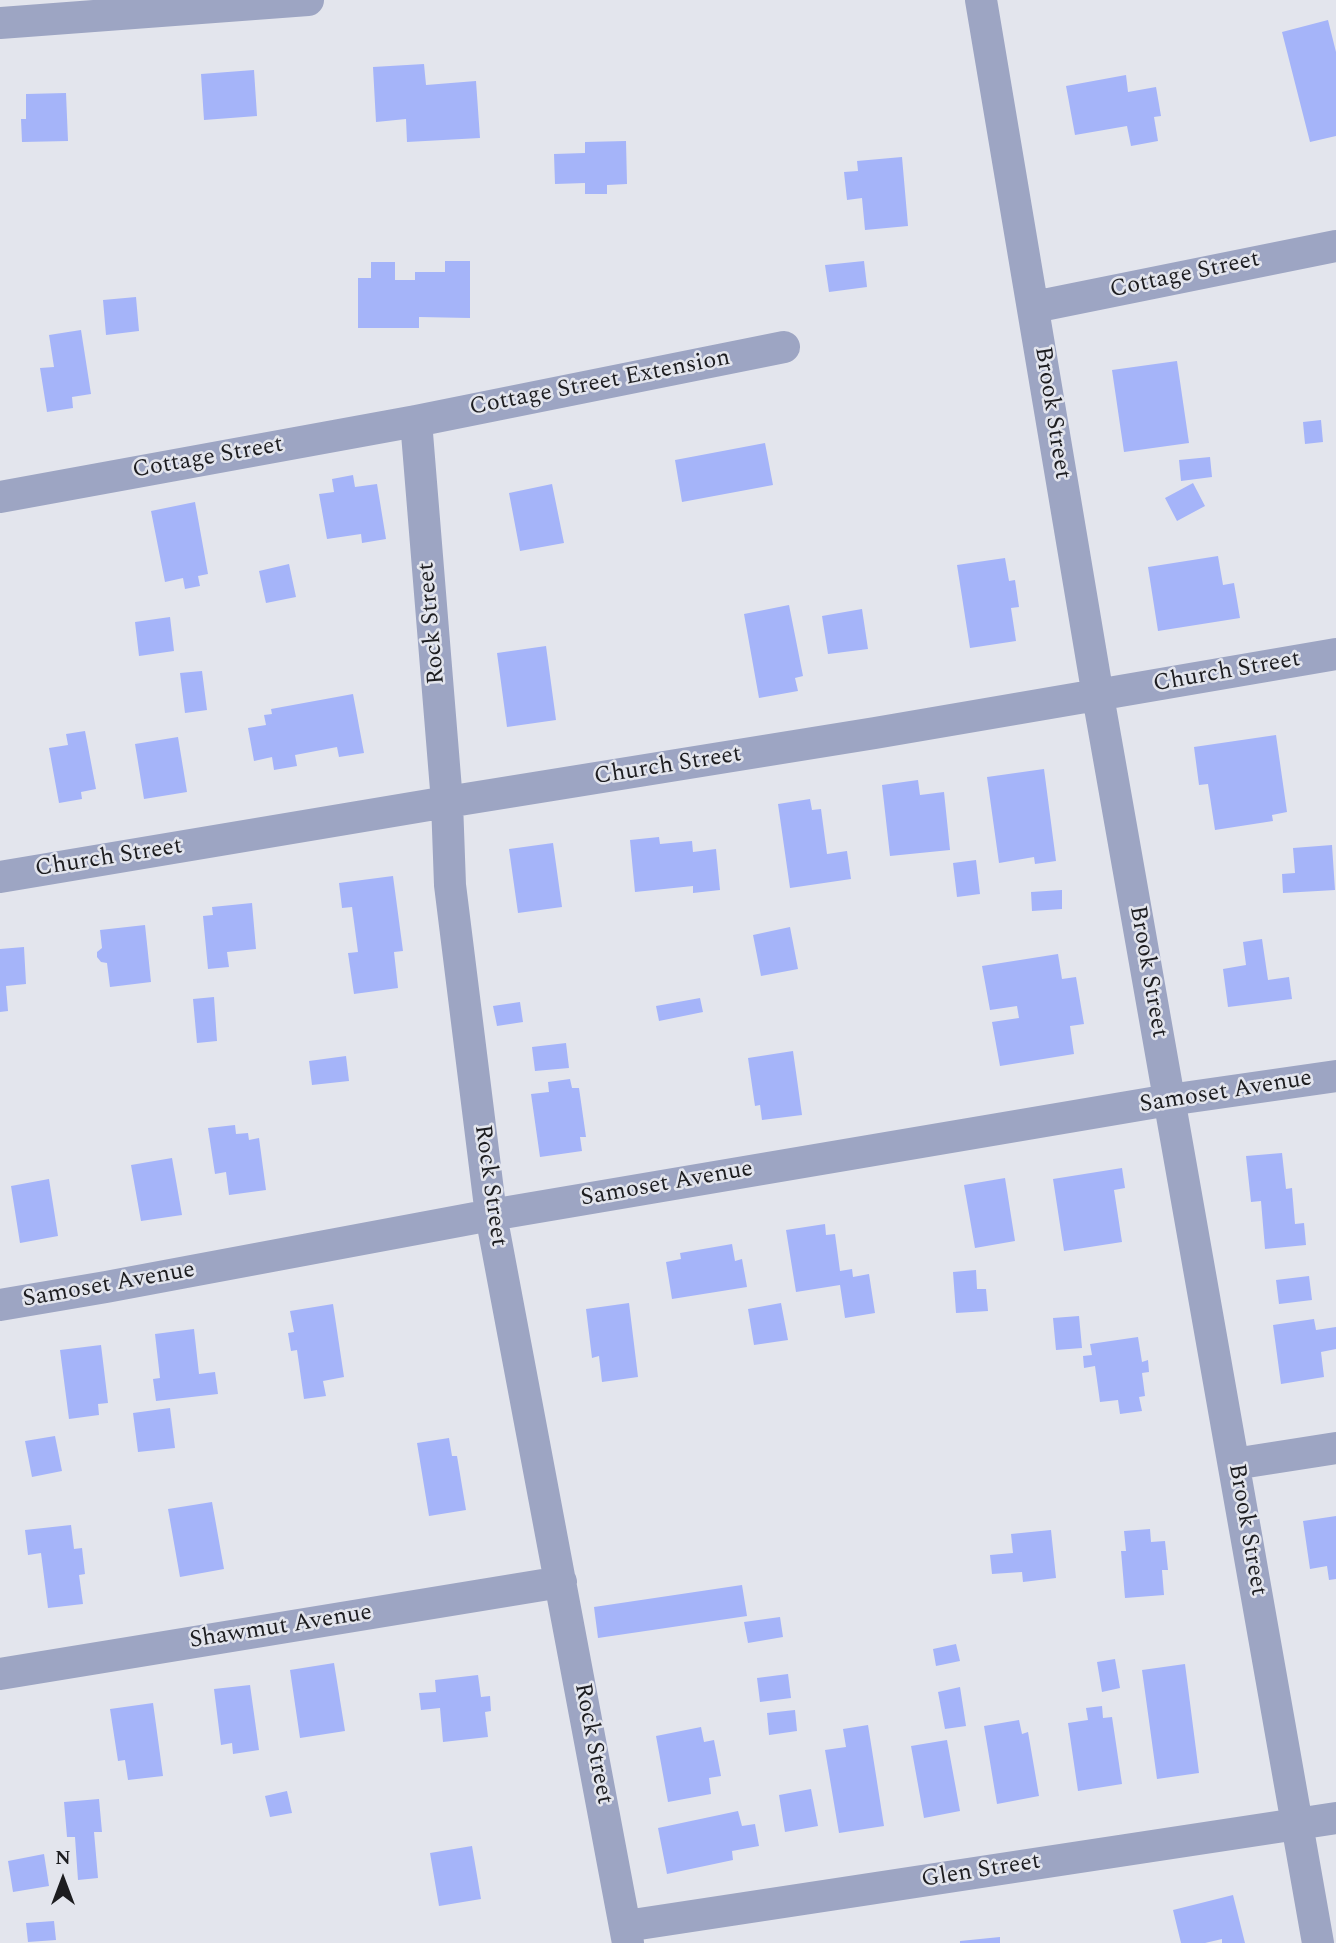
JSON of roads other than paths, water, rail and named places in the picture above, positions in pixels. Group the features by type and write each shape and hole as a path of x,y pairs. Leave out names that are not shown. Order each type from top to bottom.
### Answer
{"street":[{"path":"0,23 118,7 308,0"},
{"name":"Brook Street","path":"981,0 1098,696 1318,1943"},
{"name":"Cottage Street","path":"1034,307 1336,246"},
{"name":"Cottage Street Extension","path":"416,421 784,347"},
{"name":"Cottage Street","path":"0,496 416,421"},
{"name":"Rock Street","path":"416,421 447,802 450,885 491,1215 627,1934"},
{"name":"Church Street","path":"0,877 710,761 1336,654"},
{"name":"Samoset Avenue","path":"0,1305 491,1215 1170,1100 1336,1076"},
{"path":"1234,1464 1336,1448"},
{"name":"Shawmut Avenue","path":"0,1674 561,1583"},
{"name":"Glen Street","path":"627,1934 1336,1818"}]}
